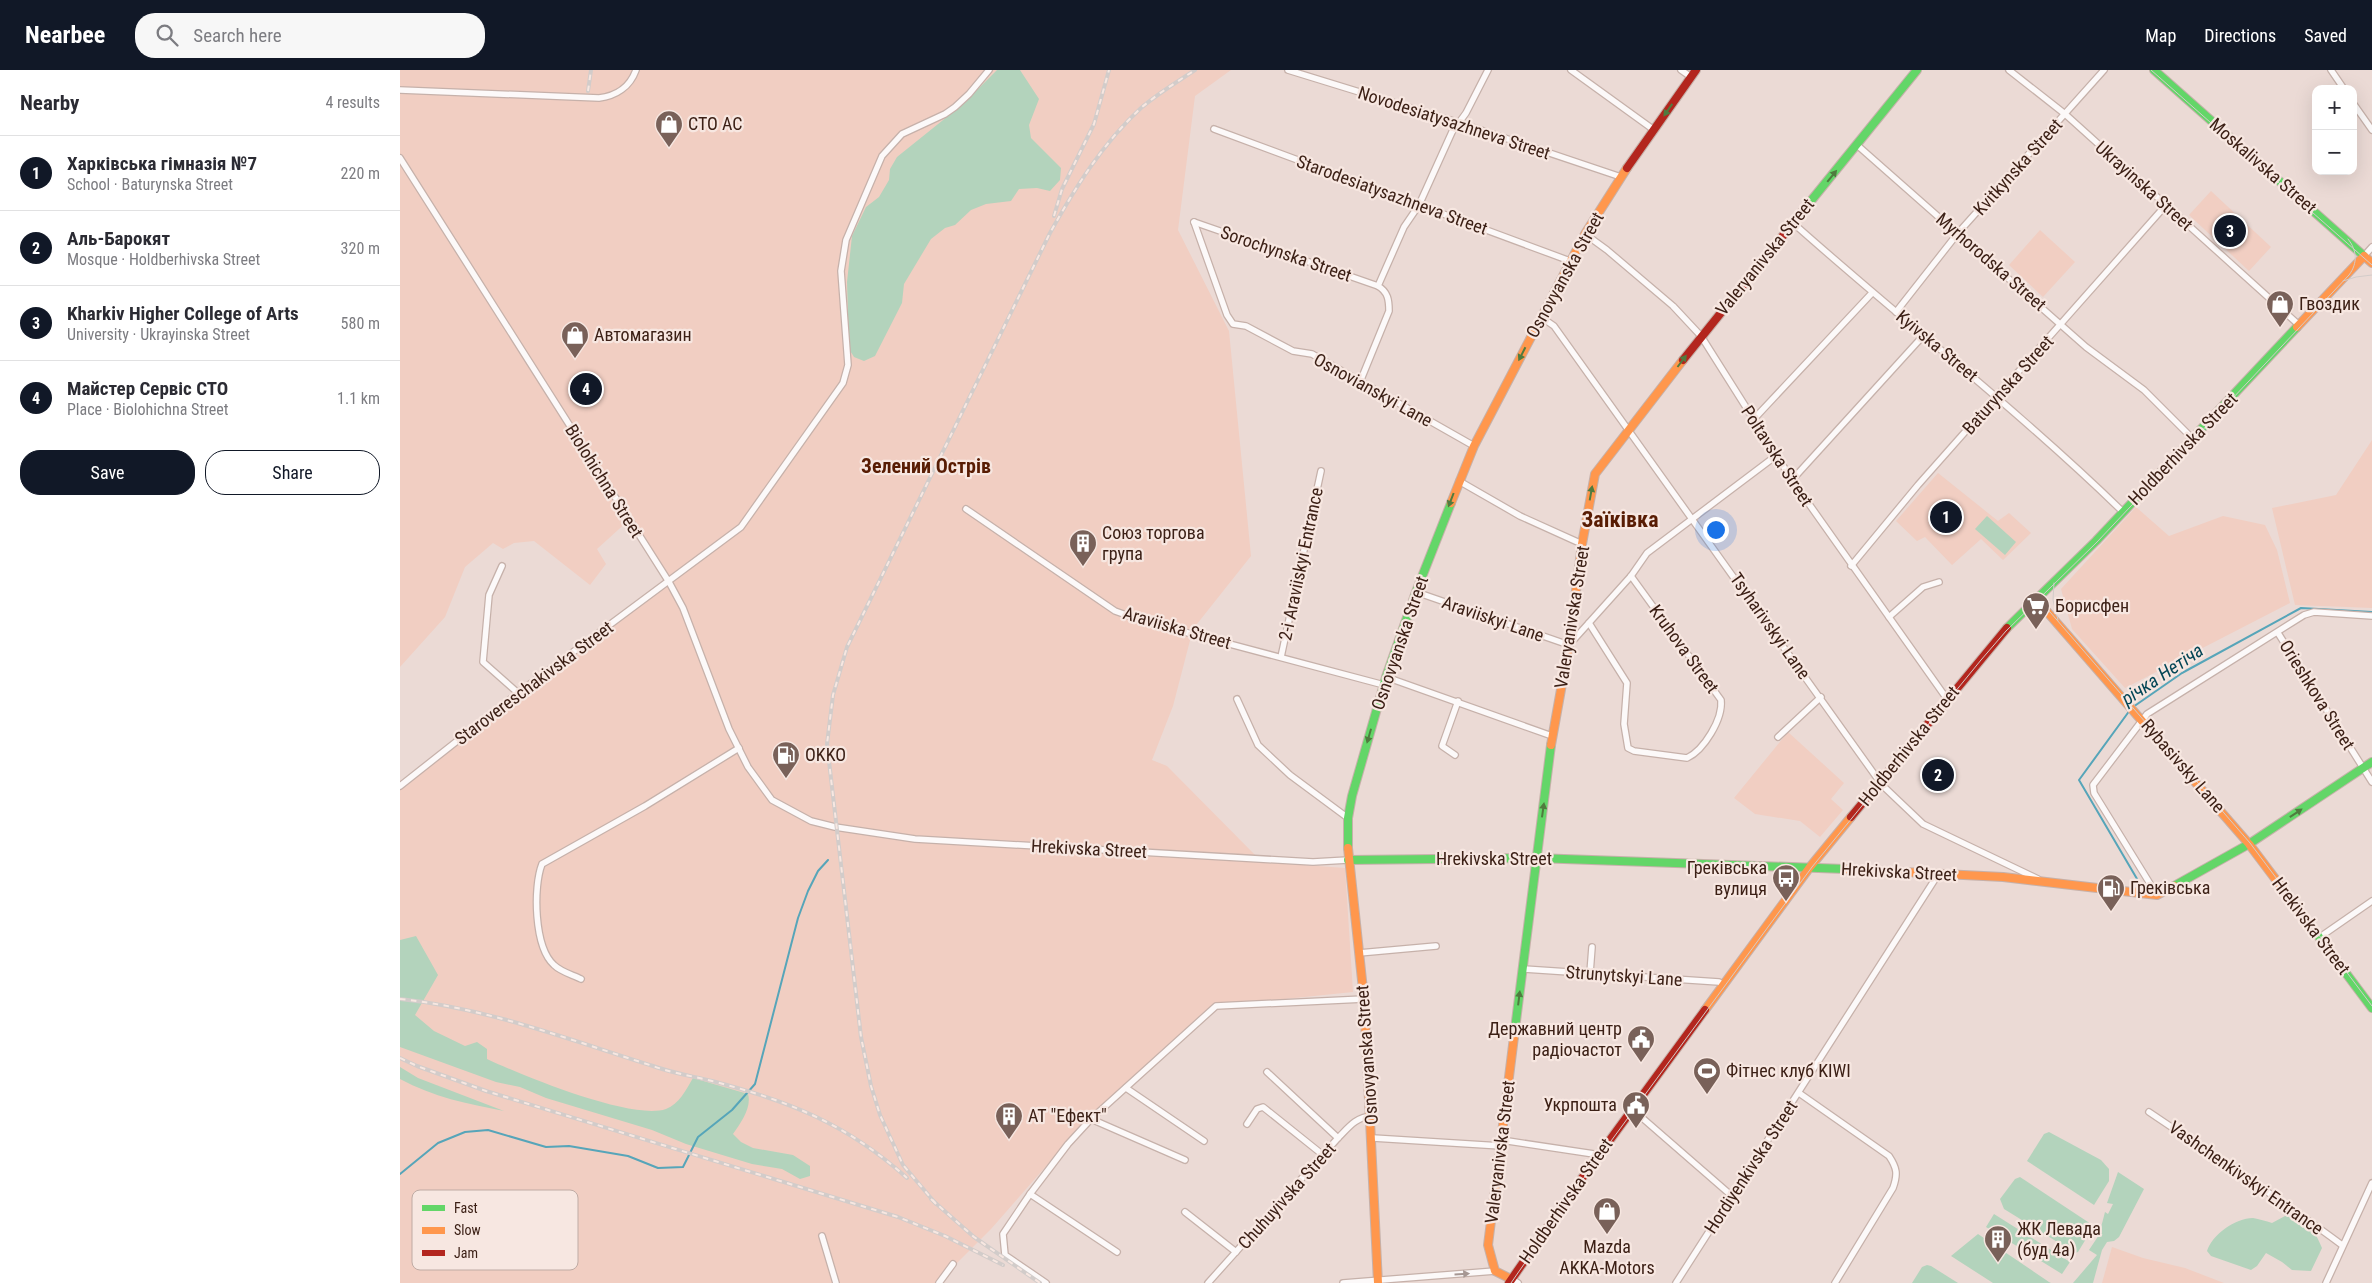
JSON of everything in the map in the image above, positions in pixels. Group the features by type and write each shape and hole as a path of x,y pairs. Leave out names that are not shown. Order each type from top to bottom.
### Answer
{"street":[{"path":"400,90 599,98 620,92 631,80 636,70"},
{"name":"Starovereschakivska Street","path":"400,786 518,694 741,527 843,383 848,365 841,271 842,255 846,240 882,156 902,134 955,107 969,94 989,70"},
{"name":"Novodesiatysazhneva Street","path":"1288,70 1460,122 1621,177"},
{"path":"1360,382 1389,311 1389,300 1385,292 1378,286 1404,227 1419,205 1448,141 1488,70"},
{"path":"1571,70 1654,130"},
{"path":"1681,70 1691,77"},
{"name":"Osnovyanska Street","path":"1378,1281 1364,999 1348,860 1348,818 1385,681 1416,592 1474,446 1585,234 1621,177 1696,70"},
{"name":"Valeryanivska Street","path":"1495,1272 1488,1245 1536,858 1552,736 1570,646 1582,544 1595,474 1701,336 1917,70"},
{"name":"Ukrayinska Street","path":"2009,70 2065,114 2299,325"},
{"name":"Kvitkynska Street","path":"1896,312 1958,234 2104,70"},
{"name":"Moskalivska Street","path":"2154,70 2372,263"},
{"path":"2331,70 2341,85"},
{"path":"2357,109 2372,130"},
{"name":"Starodesiatysazhneva Street","path":"1214,129 1570,261"},
{"name":"Myrhorodska Street","path":"1857,145 2086,347 2144,390 2192,439"},
{"name":"Biolohichna Street","path":"400,158 668,582 682,608 729,729 748,768"},
{"name":"Baturynska Street","path":"1851,566 1918,485 2166,205"},
{"name":"Sorochynska Street","path":"1194,222 1378,286"},
{"name":"Osnovianskyi Lane","path":"1194,222 1228,319 1233,324 1246,326 1293,351 1312,354 1474,446"},
{"name":"Kyivska Street","path":"1793,223 1872,293 1997,398 2123,512"},
{"name":"Poltavska Street","path":"1585,234 1607,250 1673,306 1701,336 1792,480 1851,566 1947,699"},
{"path":"2364,256 2372,247"},
{"name":"Holdberhivska Street","path":"1513,1282 1632,1109 1810,867 1947,699 2005,630 2123,512 2364,256"},
{"path":"1753,420 1872,293"},
{"name":"Tsyharivskyi Lane","path":"1541,317 1554,326 1821,697 1879,782 1923,824 2045,882"},
{"path":"1792,480 1924,336"},
{"path":"1570,646 1631,576 1647,553 1776,455"},
{"name":"2-i Araviiskyi Entrance","path":"1281,658 1321,471"},
{"path":"1459,481 1520,516 1582,544"},
{"name":"Araviiska Street","path":"966,508 1115,611 1146,622 1281,658 1385,681 1458,701 1552,736"},
{"path":"502,566 489,595 483,662 518,694"},
{"name":"Kruhova Street","path":"1589,623 1627,683 1624,724 1628,748 1634,751 1687,758 1694,755 1720,719 1721,700 1631,576"},
{"path":"1889,617 1923,587 1939,582"},
{"name":"Araviiskyi Lane","path":"1416,592 1570,646"},
{"name":"Rybasivsky Lane","path":"2036,599 2252,842"},
{"path":"2372,616 2314,612 2296,620 2147,714 2093,785 2094,793 2157,895 2252,842 2372,762"},
{"name":"Orieshkova Street","path":"2278,633 2372,782"},
{"path":"1778,736 1821,697"},
{"path":"1237,699 1258,745 1290,775 1348,818"},
{"path":"1455,755 1442,746 1458,701"},
{"path":"581,979 554,965 545,954 536,897 537,876 542,864 645,806 739,748"},
{"name":"Hrekivska Street","path":"748,768 765,792 780,806 811,821 852,830 915,839 1313,862 1536,858 1810,867 2045,882 2157,895"},
{"name":"Hrekivska Street","path":"2252,842 2372,1008"},
{"name":"Hordiyenkivska Street","path":"1676,1283 1939,874"},
{"path":"2320,937 2372,902"},
{"path":"1359,953 1436,946"},
{"path":"1590,973 1592,947"},
{"name":"Strunytskyi Lane","path":"1523,969 1719,982 1723,985"},
{"path":"1046,1283 1005,1255 1003,1234 1030,1194 1068,1144 1091,1119 1216,1006 1364,999"},
{"path":"1267,1072 1338,1138"},
{"path":"1126,1088 1204,1141"},
{"path":"1799,1093 1889,1156 1896,1166 1897,1177 1893,1188 1835,1283"},
{"path":"1247,1124 1257,1109 1263,1107 1324,1154"},
{"path":"1632,1109 1732,1196"},
{"name":"Vashchenkivskyi Entrance","path":"2149,1112 2214,1157 2276,1196 2342,1245"},
{"name":"Chuhuyivska Street","path":"1208,1283 1338,1138 1360,1118 1371,1116"},
{"path":"1091,1119 1185,1160"},
{"path":"1372,1138 1500,1146 1508,1141 1594,1154 1598,1157"},
{"path":"2326,1283 2372,1183"},
{"path":"1030,1194 1117,1252"},
{"path":"1185,1212 1236,1252"},
{"path":"822,1236 836,1283"},
{"path":"939,1283 953,1264"},
{"path":"1343,1283 1495,1272 1513,1282"}],"shaded area":[{"path":"400,70 1231,70 1195,96 1178,230 1229,331 1251,556 1193,629 1173,706 1152,760 1167,766 1262,862 1345,868 1353,992 1216,1006 1126,1088 1089,1117 991,1229 937,1283 400,1283 400,786 668,582 629,520 597,549 606,564 590,585 534,541 514,543 503,549 493,543 465,567 445,617 400,667"},
{"path":"2211,191 2271,247 2249,271 2189,215"},
{"path":"2040,230 2075,262 2043,297 2009,265"},
{"path":"2372,440 2372,608 2295,605 2272,508 2336,495"},
{"path":"1938,473 1998,521 2009,513 2031,533 2003,560 1981,539 1952,565 1925,537 1917,541 1896,521"},
{"path":"2136,507 2169,536 2223,516 2265,525 2277,550 2290,603 2125,688 2072,629 2061,589"},
{"path":"1788,732 1844,783 1831,799 1843,810 1820,837 1800,821 1755,814 1734,798"},
{"path":"2112,1247 2143,1258 2185,1268 2224,1283 2102,1283"}],"green space":[{"path":"997,70 1020,70 1039,99 1029,125 1031,138 1061,168 1060,180 1050,191 1037,188 1019,189 1011,201 986,204 971,210 955,225 945,228 931,239 904,284 902,303 875,356 864,361 854,357 849,349 847,282 852,236 866,207 879,197 889,180 890,169 897,157 963,104"},
{"path":"1987,516 2016,542 2005,555 1975,529"},
{"path":"416,936 438,975 415,1015 434,1031 465,1046 477,1042 487,1049 487,1059 550,1085 603,1103 650,1111 666,1109 671,1107 685,1092 693,1078 748,1094 747,1109 733,1134 741,1142 753,1148 793,1155 810,1166 810,1176 800,1179 782,1169 752,1164 686,1144 652,1130 546,1098 520,1087 496,1082 400,1047 400,940"},
{"path":"400,1067 418,1078 504,1111 464,1103 425,1091 400,1079"},
{"path":"2049,1132 2101,1160 2109,1169 2109,1181 2094,1205 2027,1161 2044,1134"},
{"path":"2118,1172 2144,1189 2119,1237 2114,1241 2107,1242 2102,1250 2093,1283 2073,1283 2097,1255 2089,1250 2099,1235 2105,1212 2108,1214 2113,1204 2107,1203"},
{"path":"2020,1177 2091,1224 2092,1229 2078,1252 2075,1253 2004,1209 2000,1199 2015,1179"},
{"path":"1994,1214 2070,1262 2062,1274 1986,1227"},
{"path":"2285,1216 2304,1222 2319,1241 2322,1248 2311,1271 2292,1270 2266,1253 2257,1266 2251,1270 2211,1256 2207,1251 2214,1239 2232,1224 2253,1218 2272,1223"},
{"path":"1978,1234 2051,1283 1993,1283 1951,1256"},
{"path":"1927,1265 1958,1283 1912,1283 1922,1267"}],"waterway":[{"name":"річка Нетіча","path":"2133,707 2182,673 2301,608 2372,612"},
{"name":"річка Нетіча","path":"2130,710 2079,780 2140,884"},
{"path":"400,1174 438,1143 465,1132 488,1130 546,1147 569,1146 628,1156 658,1168 683,1167 698,1137 732,1110 755,1084 798,918 818,871 828,860"}],"tram line":[{"path":"2151,70 2372,265"},
{"path":"1511,1283 1578,1186 1812,867 2006,631 2097,542 2349,275 2354,266 2355,252 2348,239"},
{"path":"2343,281 2372,275"},
{"path":"2054,583 2053,600 2058,620"},
{"path":"2028,608 2040,607 2050,612 2250,843 2372,1006"}],"railway":[{"path":"588,91 591,70"},
{"path":"1054,216 1062,189 1094,124 1109,70"},
{"path":"936,1204 903,1165 880,1115 871,1086 861,1037 827,744 833,695 847,647 1059,216 1090,167 1127,122 1154,98 1195,70"},
{"path":"400,999 432,1003 496,1017 667,1071 712,1081 767,1097 792,1106 839,1129 885,1159 907,1178"},
{"path":"400,1058 486,1091 898,1217 945,1236 1003,1265"},
{"path":"931,1199 974,1237 1040,1283"}],"traffic: fast":[{"path":"1806,207 1917,70"},
{"path":"2154,70 2364,256"},
{"path":"2007,628 2096,541 2297,327"},
{"path":"1348,848 1348,818 1352,796 1386,677 1416,592 1451,503"},
{"path":"1514,1037 1551,745"},
{"path":"2174,886 2249,844 2372,762"},
{"path":"1348,860 1536,858 1845,869"},
{"path":"2310,925 2372,1008"}],"traffic: slow":[{"path":"1451,503 1474,446 1585,234 1627,168"},
{"path":"2297,327 2364,256 2372,263"},
{"path":"1551,745 1569,645 1582,544 1595,474 1683,360"},
{"path":"2036,599 2249,844 2310,925"},
{"path":"1705,1010 1810,867 1851,817"},
{"path":"1348,848 1364,999 1378,1283"},
{"path":"1845,869 2003,877 2157,895 2174,886"},
{"path":"1511,1279 1495,1271 1488,1245 1514,1037"}],"traffic: jam":[{"path":"1627,168 1696,70"},
{"path":"1683,360 1806,207"},
{"path":"1851,817 2007,628"},
{"path":"1509,1283 1577,1185 1705,1010"}],"place":[{"name":"СТО АС","path":"669,148"},
{"name":"Kharkiv Higher College of Arts","path":"2230,231"},
{"name":"Гвоздик","path":"2280,328"},
{"name":"Автомагазин","path":"575,359"},
{"name":"Майстер Сервіс СТО","path":"586,389"},
{"name":"Харківська гімназія №7","path":"1946,517"},
{"name":"Союз торгова група","path":"1083,567"},
{"name":"Борисфен","path":"2036,630"},
{"name":"Аль-Барокят","path":"1938,775"},
{"name":"OKKO","path":"786,779"},
{"name":"Греківська вулиця","path":"1786,902"},
{"name":"Греківська","path":"2111,912"},
{"name":"Державний центр радіочастот","path":"1641,1063"},
{"name":"Фітнес клуб KIWI","path":"1707,1095"},
{"name":"Укрпошта","path":"1636,1129"},
{"name":"АТ \"Ефект\"","path":"1009,1140"},
{"name":"Mazda AKKA-Motors","path":"1607,1235"},
{"name":"ЖК Левада (буд 4а)","path":"1998,1263"}],"district":[{"name":"Зелений Острів","path":"926,466"},
{"name":"Заїківка","path":"1620,519"}]}
